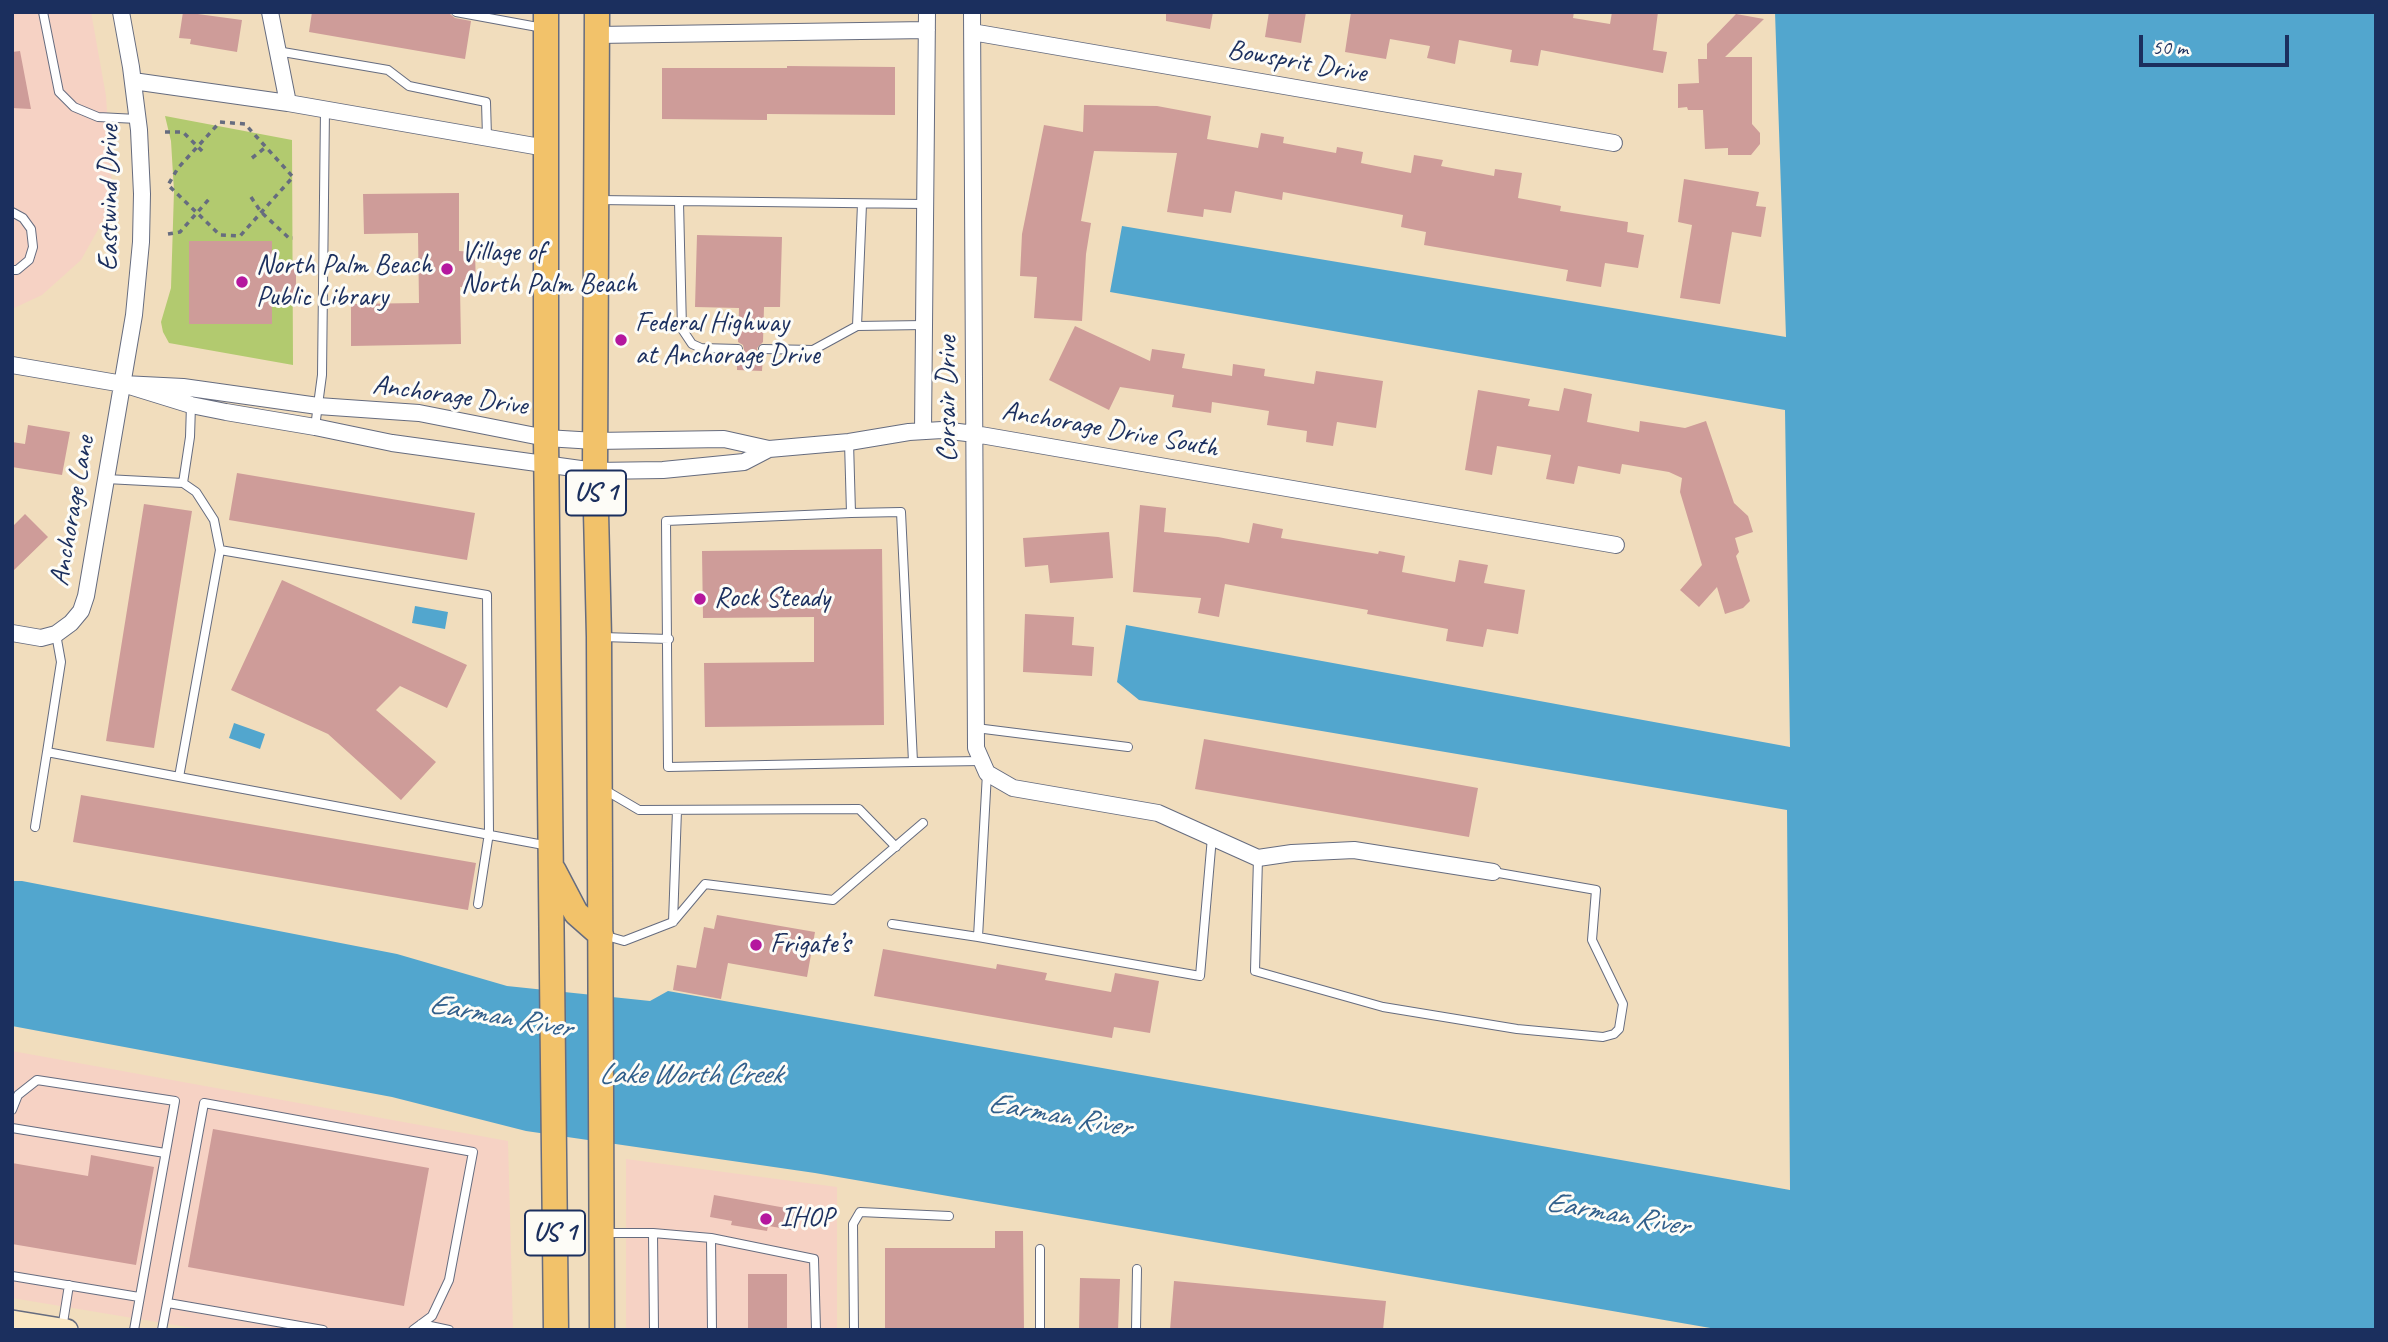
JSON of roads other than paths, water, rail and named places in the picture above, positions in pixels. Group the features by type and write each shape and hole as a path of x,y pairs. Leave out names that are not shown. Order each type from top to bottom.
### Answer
{"main road":[{"name":"US 1","path":"546,20 546,466 556,1330"},
{"name":"US 1","path":"597,24 595,471 599,636 602,1330"},
{"path":"552,857 576,913 601,935"},
{"path":"12,1321 67,1330"}],"street":[{"name":"Eastwind Drive","path":"121,12 133,81 142,194 135,305 122,384"},
{"path":"270,12 288,103"},
{"path":"923,431 927,12"},
{"name":"Corsair Drive","path":"972,12 976,748 988,771"},
{"path":"597,24 927,30"},
{"name":"Bowsprit Drive","path":"972,32 1614,144"},
{"path":"133,81 325,109 546,148"},
{"name":"Anchorage Drive","path":"12,365 122,384 183,387 318,406 419,413 546,438 596,441 723,439 769,449"},
{"name":"Anchorage Drive","path":"122,384 191,405 392,443 595,471"},
{"name":"Anchorage Lane","path":"55,634 71,623 81,611 86,596 122,384"},
{"name":"Anchorage Drive South","path":"595,471 663,470 744,462 769,449 849,442 923,431 975,433 1616,545"},
{"path":"12,633 41,638 55,634"},
{"path":"988,771 1013,788 1158,813 1258,858 1292,853 1354,850 1493,872"}],"lane":[{"path":"43,12 59,92 74,107 99,117 137,119"},
{"path":"456,12 546,20"},
{"path":"277,51 388,71 409,86 486,102 487,137"},
{"path":"315,427 322,375 325,109"},
{"path":"598,200 924,204"},
{"path":"679,202 682,329 692,344 701,348 738,349"},
{"path":"857,326 862,204"},
{"path":"12,212 23,218 31,229 33,247 29,260 17,270 12,270"},
{"path":"763,349 813,350 857,326 924,325"},
{"path":"183,483 190,437 191,405"},
{"path":"849,442 851,513"},
{"path":"106,479 183,483 195,492 214,520 220,550 180,777"},
{"path":"913,762 901,512 666,520 668,767 913,762 988,771 978,937"},
{"path":"220,550 486,595 489,833 478,904"},
{"path":"35,828 61,662 55,634"},
{"path":"599,636 668,639"},
{"path":"976,728 1128,747"},
{"path":"47,752 489,833 552,857"},
{"path":"600,787 639,810 859,809 896,847"},
{"path":"673,922 677,810"},
{"path":"601,935 624,941 673,922 705,884 833,900 923,823"},
{"path":"891,924 1200,976 1212,837"},
{"path":"1258,858 1255,971 1383,1007 1517,1029 1603,1037 1614,1034 1619,1029 1623,1004 1592,940 1596,890 1493,872"},
{"path":"12,1110 18,1095 37,1080 175,1101 134,1330"},
{"path":"162,1330 204,1104 472,1152 449,1280 432,1316 417,1327"},
{"path":"12,1128 165,1153"},
{"path":"854,1330 853,1224 860,1212 949,1216"},
{"path":"601,1233 653,1233 711,1238 814,1259 816,1330"},
{"path":"653,1233 654,1330"},
{"path":"711,1238 712,1330"},
{"path":"1040,1248 1040,1330"},
{"path":"1136,1330 1137,1269"},
{"path":"12,1276 139,1297"},
{"path":"62,1329 69,1285"},
{"path":"168,1303 323,1330"},
{"path":"417,1327 449,1330"}],"water":[{"path":"1775,12 2376,12 2376,1330 1722,1330 815,1173 526,1131 392,1097 12,1026 12,881 22,881 397,954 507,986 650,1001 668,991 1790,1190 1787,810 1139,700 1117,682 1126,625 1790,747 1785,410 1110,292 1122,226 1786,337"},
{"path":"415,606 448,612 445,629 412,623"},
{"path":"234,723 265,734 260,749 229,738"}],"place":[{"name":"Village of North Palm Beach","path":"447,269"},
{"name":"North Palm Beach Public Library","path":"242,282"},
{"name":"Federal Highway at Anchorage Drive","path":"621,340"},
{"name":"Rock Steady","path":"700,599"},
{"name":"Frigate’s","path":"756,945"},
{"name":"IHOP","path":"766,1219"}],"water label":[{"name":"Earman River","path":"500,1017"},
{"name":"Lake Worth Creek","path":"690,1075"},
{"name":"Earman River","path":"1059,1116"},
{"name":"Earman River","path":"1617,1215"}]}
